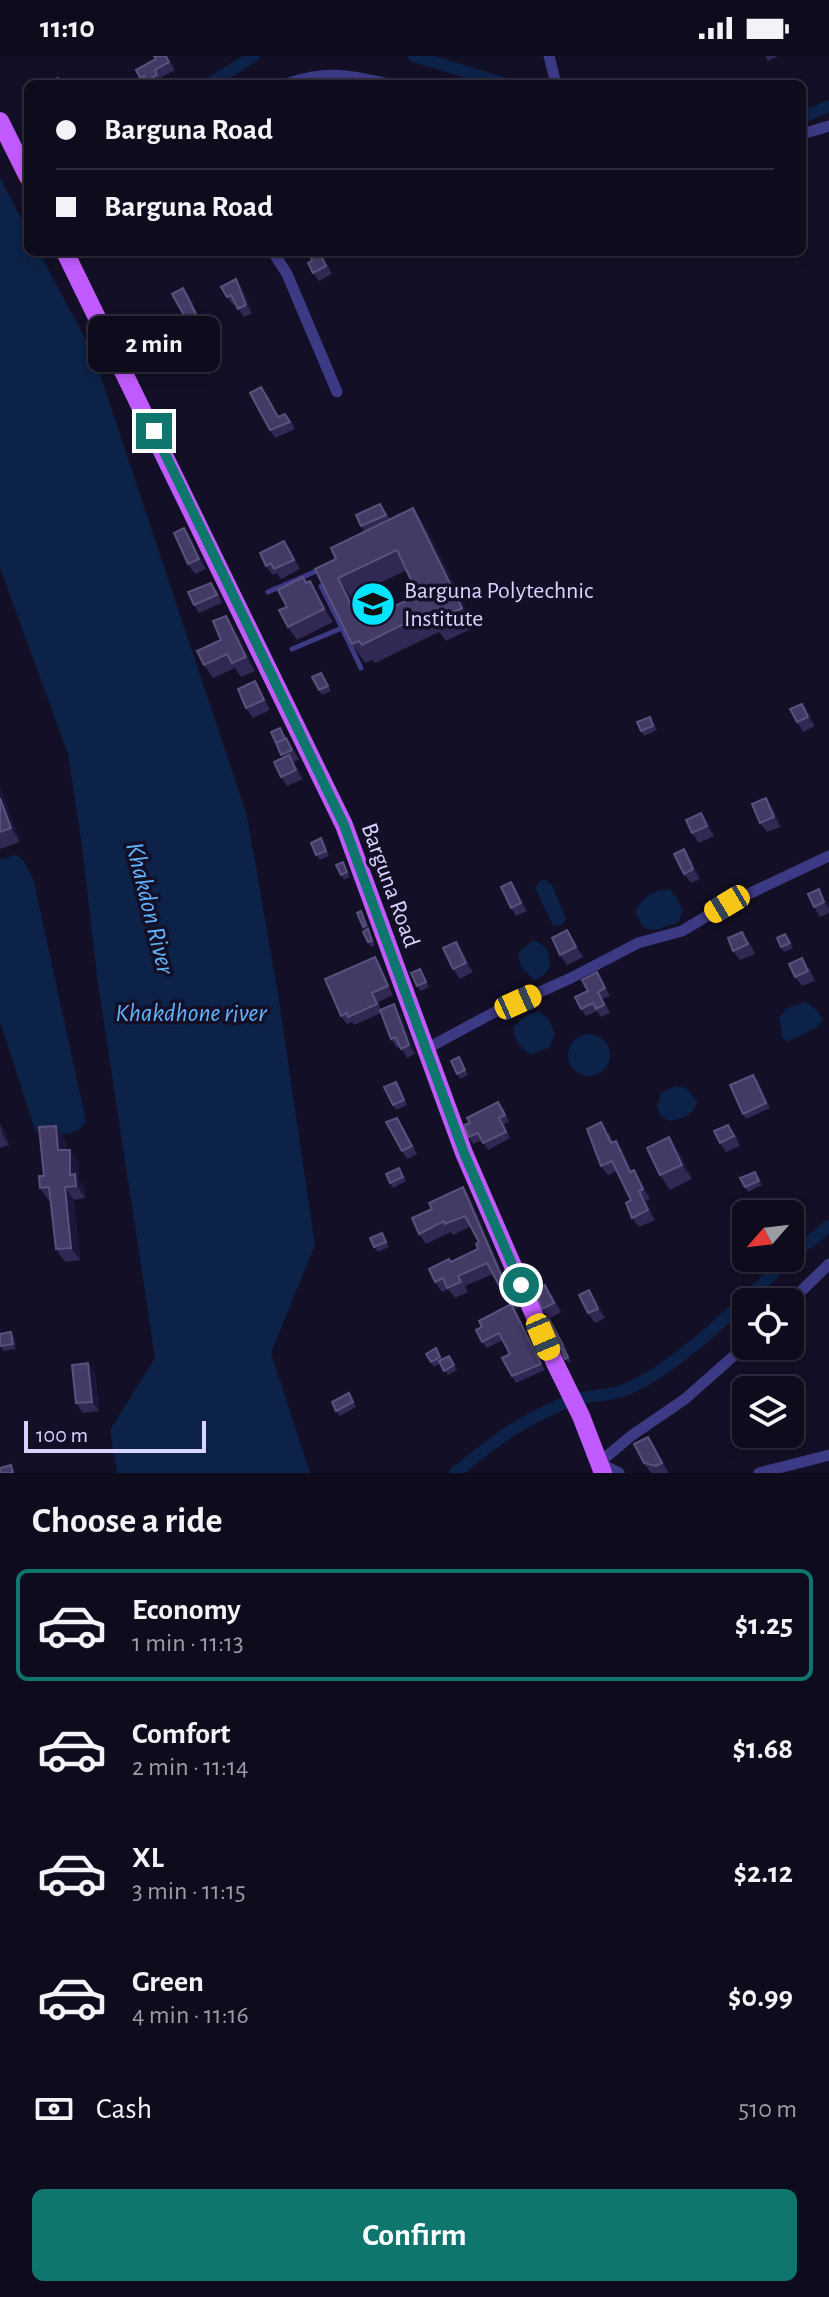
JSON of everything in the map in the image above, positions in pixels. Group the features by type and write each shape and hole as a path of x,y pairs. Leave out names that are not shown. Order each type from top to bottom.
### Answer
{"main road":[{"path":"0,121 24,169"},
{"name":"Barguna Road","path":"67,256 344,825 464,1153 601,1468"}],"street":[{"path":"549,56 555,80"},
{"path":"297,80 341,73 372,80"},
{"path":"806,133 829,126"},
{"path":"276,256 287,274 337,392"},
{"path":"426,1049 638,943 682,931 727,904 829,856"},
{"path":"804,1288 829,1264"},
{"path":"619,1473 601,1468 631,1436 685,1399 732,1357"},
{"path":"759,1473 829,1455"}],"lane":[{"path":"268,592 327,566"},
{"path":"321,586 361,668"},
{"path":"292,649 342,628"}],"water":[{"name":"Khakdhone river","path":"0,178 24,223 24,256 41,256 93,353 247,816 278,994 315,1245 271,1353 310,1473 117,1473 110,1430 155,1358 97,977 68,754 0,568"},
{"path":"16,855 23,860 33,878 86,1121 73,1132 61,1135 42,1136 35,1130 0,1022 0,859"},
{"path":"545,880 552,885 566,919 561,926 553,925 535,888"},
{"path":"669,889 683,911 678,923 655,930 644,928 635,912 638,907 649,896"},
{"path":"533,940 545,948 550,963 543,976 534,980 521,966 518,953"},
{"path":"806,1002 817,1010 823,1020 816,1028 787,1042 782,1036 779,1017 786,1009"},
{"path":"538,1011 549,1019 555,1034 549,1048 532,1054 519,1044 513,1028 524,1017"},
{"path":"589,1034 604,1040 610,1055 604,1070 589,1076 574,1070 568,1055 574,1040"},
{"path":"677,1086 688,1089 697,1102 687,1116 669,1121 661,1116 657,1108 661,1093"}],"building":[{"path":"154,56 166,56 169,62 155,70 157,75 148,80 144,76 140,78 136,70 156,59"},
{"path":"310,256 321,256 326,266 313,273 308,263 312,261"},
{"path":"236,279 246,305 238,309 231,295 227,297 221,287"},
{"path":"183,288 202,326 182,337 174,323 185,317 172,294"},
{"path":"261,387 278,417 285,414 290,422 270,430 250,393"},
{"path":"380,504 386,515 361,526 356,515"},
{"path":"413,508 462,608 432,622 427,612 362,645 359,641 352,644 315,569 336,559 331,548","holes":["397,550 418,595 360,623 338,578"]},
{"path":"184,528 199,559 188,564 174,533"},
{"path":"284,541 294,560 274,569 271,563 266,566 260,553"},
{"path":"303,577 306,583 310,581 324,609 288,627 279,610 287,607 278,590"},
{"path":"211,583 217,595 194,605 188,592"},
{"path":"226,616 246,657 232,663 227,654 204,665 197,651 221,640 213,621"},
{"path":"321,673 328,686 319,690 312,677"},
{"path":"255,681 264,700 246,708 238,689"},
{"path":"802,704 808,717 797,722 790,709"},
{"path":"650,717 653,726 641,731 637,722"},
{"path":"280,728 285,739 276,743 271,732"},
{"path":"286,738 292,750 281,755 276,743"},
{"path":"289,755 296,770 281,777 274,762"},
{"path":"0,798 11,828 0,832"},
{"path":"766,798 774,817 760,823 752,804"},
{"path":"701,813 707,826 692,833 686,820"},
{"path":"321,838 326,851 316,855 311,843"},
{"path":"684,849 693,869 684,874 674,854"},
{"path":"343,862 347,872 341,875 336,865"},
{"path":"511,882 521,903 511,908 501,887"},
{"path":"819,889 824,902 814,907 808,894"},
{"path":"361,911 366,925 363,927 357,913"},
{"path":"368,929 372,941 368,942 363,932"},
{"path":"567,930 576,947 560,955 552,938"},
{"path":"742,932 748,944 733,951 728,938"},
{"path":"785,934 790,943 781,947 777,938"},
{"path":"456,942 466,963 453,969 443,948"},
{"path":"375,957 388,986 372,993 377,1004 348,1017 347,1013 341,1016 325,979"},
{"path":"802,958 808,971 795,977 789,964"},
{"path":"420,969 426,982 417,986 411,973"},
{"path":"597,972 605,988 598,992 604,1005 596,1009 593,1003 581,1009 575,997 588,991 582,980"},
{"path":"394,1004 409,1045 401,1049 395,1037 391,1039 380,1010"},
{"path":"459,1057 465,1070 457,1074 451,1061"},
{"path":"753,1075 766,1103 743,1114 730,1085"},
{"path":"396,1082 404,1100 393,1105 384,1087"},
{"path":"498,1102 505,1115 499,1118 506,1132 483,1143 478,1133 469,1137 464,1125 470,1123 467,1118"},
{"path":"397,1118 412,1146 402,1151 386,1122"},
{"path":"601,1122 611,1143 616,1141 630,1172 634,1170 643,1189 639,1191 648,1210 632,1218 626,1203 631,1200 612,1161 601,1166 587,1129"},
{"path":"728,1125 734,1136 720,1143 714,1131"},
{"path":"56,1126 58,1150 70,1150 70,1175 75,1174 76,1186 65,1187 71,1248 56,1249 49,1187 40,1188 39,1176 44,1176 39,1127"},
{"path":"669,1137 682,1165 660,1175 647,1148"},
{"path":"399,1168 403,1177 390,1183 386,1174"},
{"path":"755,1172 759,1181 745,1187 740,1178"},
{"path":"463,1187 511,1298 507,1300 487,1263 458,1276 461,1282 447,1288 443,1278 435,1282 429,1269 478,1249 476,1244 479,1242 465,1216 445,1224 444,1221 419,1234 412,1218 432,1209 429,1203"},
{"path":"382,1233 386,1242 374,1247 370,1238"},
{"path":"527,1265 539,1288 545,1285 554,1303 542,1309 524,1267"},
{"path":"589,1290 598,1309 588,1313 579,1295"},
{"path":"511,1304 541,1364 512,1376 502,1358 510,1354 499,1333 482,1342 476,1330 482,1327 479,1321"},
{"path":"549,1319 568,1357 565,1359"},
{"path":"11,1332 13,1344 0,1346 0,1334"},
{"path":"436,1348 440,1357 431,1362 426,1354"},
{"path":"449,1356 454,1365 444,1371 439,1361"},
{"path":"88,1363 92,1402 76,1403 72,1365"},
{"path":"349,1393 353,1402 336,1411 332,1402"},
{"path":"648,1437 662,1463 656,1466 644,1463 634,1444"},
{"path":"11,1465 13,1473 0,1473 0,1468"}],"waterway":[{"path":"215,80 254,56"},
{"path":"414,56 493,80"},
{"path":"806,115 829,106"},
{"path":"804,1246 829,1226"},
{"path":"455,1473 497,1440 541,1413 574,1400 622,1391 643,1381 710,1332 774,1272"}],"place":[{"name":"Barguna Polytechnic Institute","path":"373,604"}],"route":[{"path":"154,431 344,825 464,1153 521,1285"}],"water label":[{"name":"Khakdon River","path":"151,908"}]}
